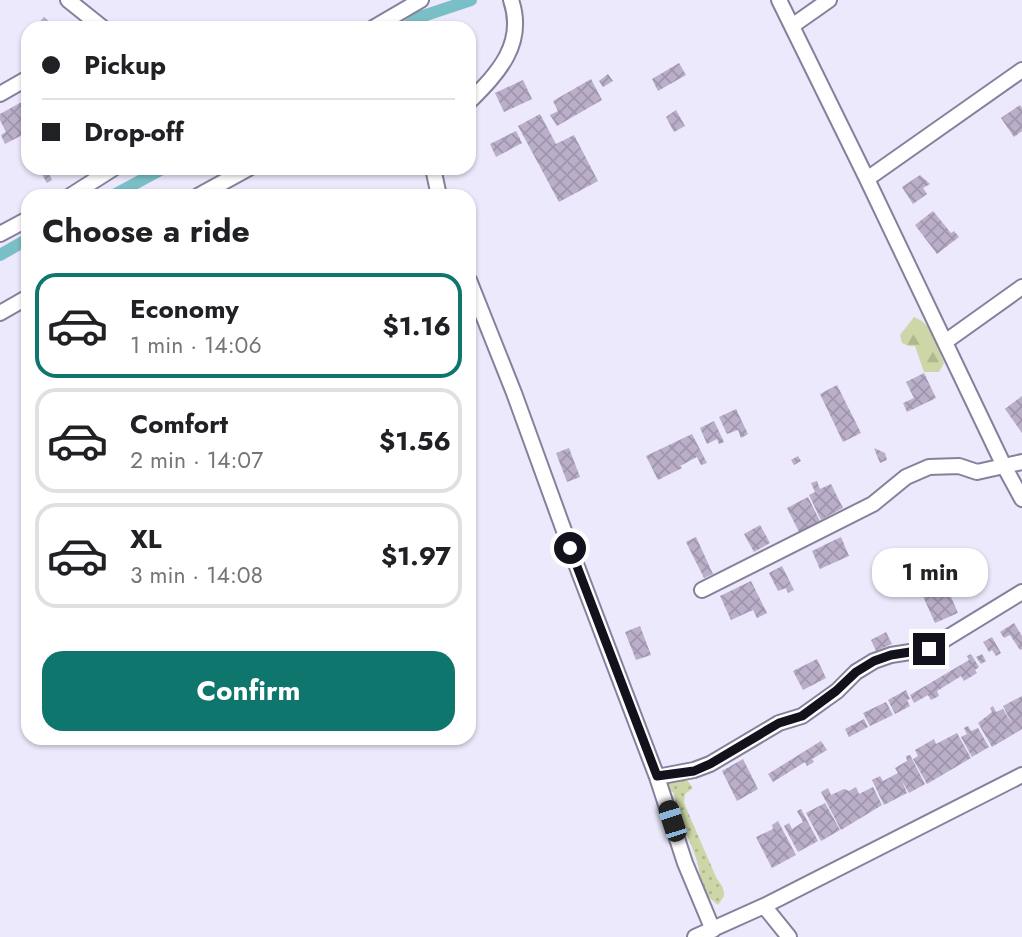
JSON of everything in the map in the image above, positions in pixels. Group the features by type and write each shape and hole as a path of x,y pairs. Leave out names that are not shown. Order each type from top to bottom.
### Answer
{"street":[{"path":"68,0 94,21"},
{"path":"385,21 421,0"},
{"path":"476,94 505,61 514,40 517,16 512,0"},
{"path":"779,0 1022,499"},
{"path":"792,26 829,0"},
{"path":"867,179 1022,70"},
{"path":"0,94 21,82"},
{"path":"81,189 103,175"},
{"path":"211,189 236,175"},
{"path":"0,234 21,223"},
{"path":"945,342 1022,287"},
{"path":"476,298 657,776 685,863 713,930"},
{"path":"0,313 21,301"},
{"path":"702,590 873,504 906,477 929,467 959,466 977,472 1022,461"},
{"path":"657,776 694,771 710,764 779,723 802,716 856,672 874,661 891,655 929,649 1022,592"},
{"path":"695,937 764,906 1022,775"},
{"path":"764,906 789,937"}],"green space":[{"path":"914,317 926,325 934,336 944,363 939,372 924,372 915,346 902,343 900,335"},
{"path":"686,779 693,788 685,794 684,803 723,888 724,896 718,905 704,889 697,861 677,811 674,793 668,790 666,784"}],"building":[{"path":"679,63 686,75 658,91 652,79"},
{"path":"608,74 613,81 603,87 599,81"},
{"path":"591,79 602,100 557,126 550,115 558,111 553,101"},
{"path":"523,80 532,99 504,112 495,93"},
{"path":"21,102 21,136 5,144 1,135 6,132 0,114"},
{"path":"1020,105 1022,131 1014,137 1001,118"},
{"path":"676,110 685,126 674,132 666,117"},
{"path":"540,114 556,144 574,135 598,181 559,202 518,126"},
{"path":"516,131 522,143 496,157 490,144"},
{"path":"42,175 50,175 52,180 47,183"},
{"path":"920,175 930,184 923,188 927,194 913,204 902,187"},
{"path":"933,211 951,233 954,231 959,237 937,254 915,225"},
{"path":"924,373 936,398 907,412 903,403 914,398 906,382"},
{"path":"837,385 861,433 843,442 820,394"},
{"path":"1022,396 1022,433 1005,409"},
{"path":"736,409 748,434 741,438 738,430 727,434 719,417"},
{"path":"714,421 724,442 719,444 717,439 707,444 700,428"},
{"path":"692,434 707,463 701,465 697,457 658,480 646,456"},
{"path":"569,448 580,477 567,482 556,453"},
{"path":"874,448 885,453 887,460 880,463"},
{"path":"798,456 801,461 794,465 791,460"},
{"path":"817,481 820,489 831,484 843,508 821,520 809,495 815,492 811,483"},
{"path":"808,497 820,521 799,532 787,508"},
{"path":"760,525 770,543 754,552 744,534"},
{"path":"696,537 713,574 704,578 686,542"},
{"path":"841,537 849,556 820,569 812,551"},
{"path":"930,549 958,613 935,623 917,583 924,580 927,587 937,583 923,552"},
{"path":"782,566 794,590 788,593 786,588 778,591 769,573"},
{"path":"751,581 767,613 757,618 753,610 731,620 720,596"},
{"path":"1014,623 1022,636 1020,650 1010,635 1004,638 1000,632"},
{"path":"640,626 651,655 636,660 625,632"},
{"path":"886,632 892,644 876,651 871,640"},
{"path":"992,637 1001,653 996,656 992,650 989,652 983,642"},
{"path":"971,654 979,667 975,670 977,673 964,681 961,676 937,691 939,696 931,700 928,695 914,703 910,695 969,660 967,656"},
{"path":"982,654 986,661 981,664 976,657"},
{"path":"817,659 826,678 803,690 793,671"},
{"path":"906,690 910,706 895,714 888,700"},
{"path":"1022,696 1022,729 992,747 978,723 992,712 990,708 993,706 996,712 1003,709 1012,724 1003,706"},
{"path":"886,702 893,715 870,726 863,713"},
{"path":"864,719 868,727 849,737 845,729"},
{"path":"968,726 971,731 978,728 989,747 972,757 961,737 967,734 964,728"},
{"path":"957,733 971,758 927,784 913,759 918,756 915,750 934,739 936,744"},
{"path":"821,741 827,750 812,759 814,762 807,766 805,762 773,782 768,774"},
{"path":"910,755 925,784 909,793 902,781 907,793 884,805 872,780 880,776 883,781 898,773 895,768 907,761 906,756"},
{"path":"743,759 758,789 737,801 722,771"},
{"path":"856,787 859,794 873,787 882,805 841,830 821,792 828,788 831,795"},
{"path":"825,803 840,830 821,841 806,813"},
{"path":"801,809 818,841 798,852 784,826 789,823 792,829 803,822 797,811"},
{"path":"778,821 796,855 772,868 756,837 773,829 772,825"}],"waterway":[{"path":"414,21 471,0"},
{"path":"125,189 151,175"},
{"path":"0,255 21,243"}],"route":[{"path":"570,548 657,776 694,771 741,747 779,723 802,716 821,704 856,672 874,661 891,655 929,649"}]}
